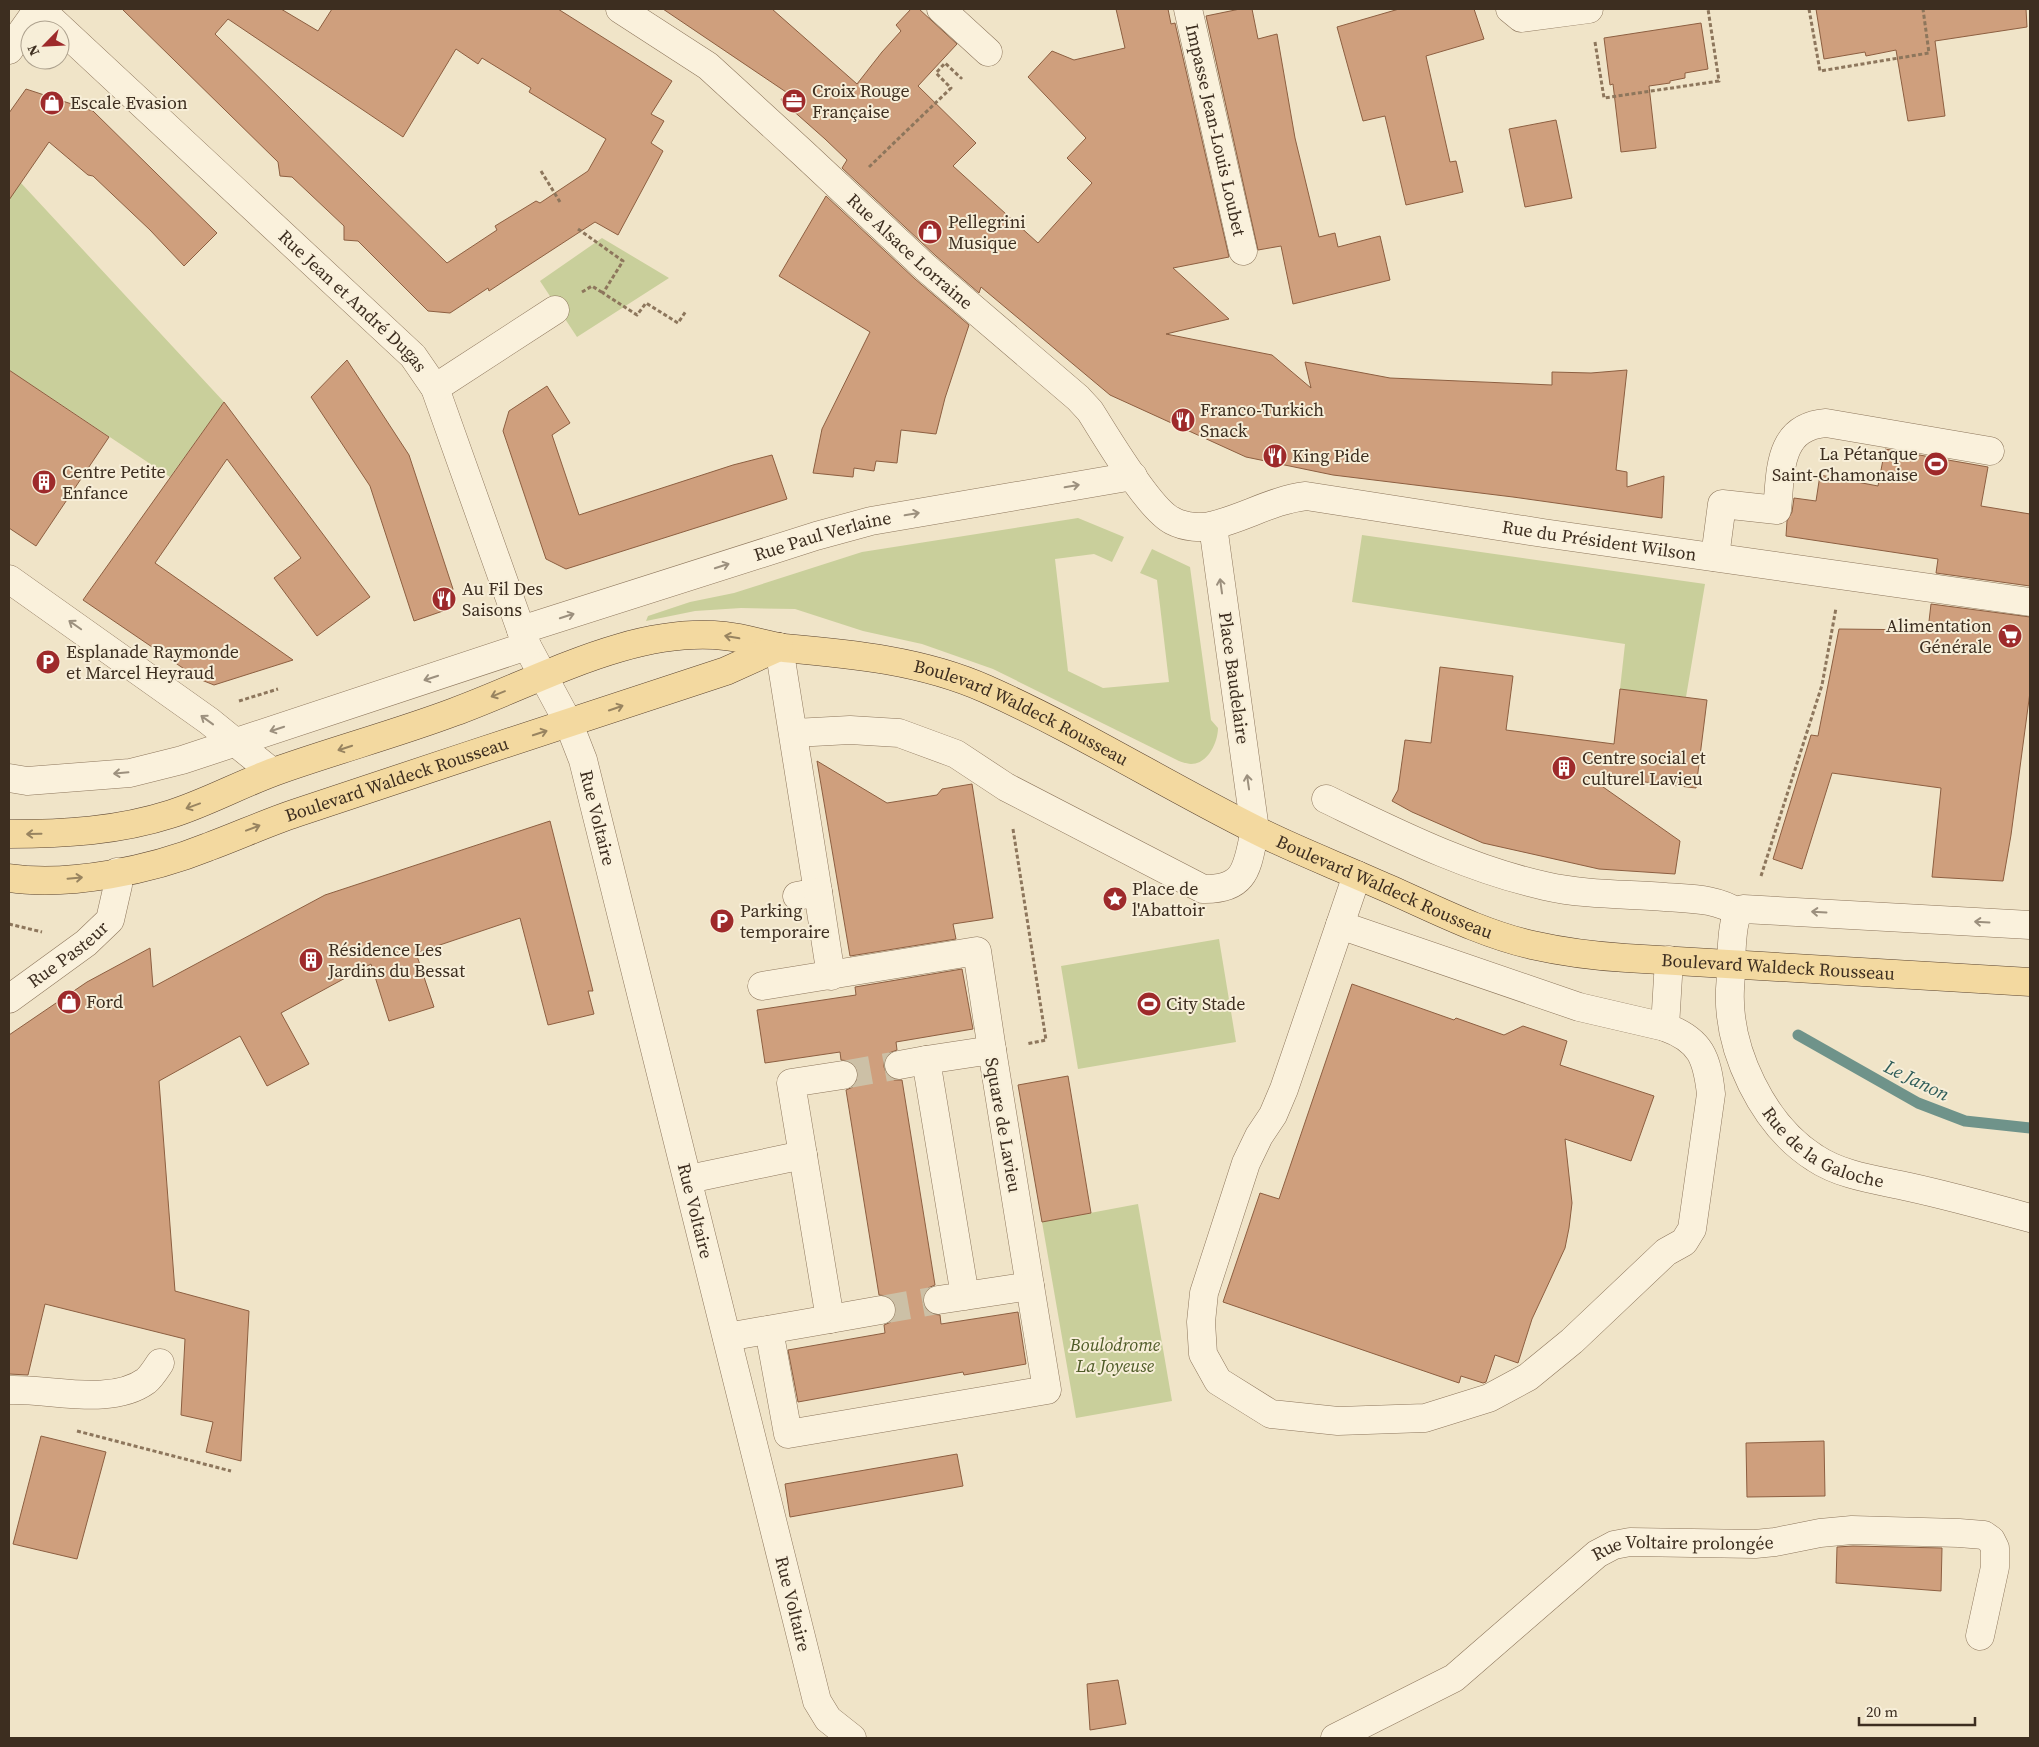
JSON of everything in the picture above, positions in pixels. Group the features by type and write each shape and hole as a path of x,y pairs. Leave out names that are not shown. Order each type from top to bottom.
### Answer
{"main road":[{"name":"Boulevard Waldeck Rousseau","path":"9,834 79,833 119,828 178,812 272,772 455,712 543,676 639,642 686,635 726,636 779,647 875,658 930,670 983,688 1080,736 1255,830 1459,919 1498,935 1531,945 1601,956 2030,982"},
{"name":"Boulevard Waldeck Rousseau","path":"9,878 29,880 75,878 117,872 172,860 294,813 570,724 726,671 779,647"}],"street":[{"path":"9,50 39,9"},
{"name":"Rue Jean et André Dugas","path":"39,9 413,356 436,388 524,638 543,676"},
{"name":"Rue Alsace Lorraine","path":"620,9 708,66 926,268 1078,398 1090,411 1153,505 1172,521"},
{"path":"941,9 988,52"},
{"name":"Impasse Jean-Louis Loubet","path":"1188,9 1243,251"},
{"path":"1510,9 1521,18 1589,9"},
{"path":"436,388 555,310"},
{"path":"1715,557 1722,504 1777,510 1784,451 1791,438 1800,430 1814,424 1826,423 1990,450"},
{"name":"Rue Paul Verlaine","path":"9,778 27,781 130,773 182,760 238,743 524,638 845,528 890,518 1133,476"},
{"name":"Rue du Président Wilson","path":"1172,521 1191,526 1213,526 1286,498 1306,496 1543,533 2030,602"},
{"name":"Place Baudelaire","path":"1213,526 1255,830"},
{"path":"9,579 238,743 272,772"},
{"path":"779,647 794,733 807,894 831,976"},
{"name":"Rue Voltaire","path":"543,676 570,724 584,760 680,1106 688,1179 817,1701 828,1719 852,1738"},
{"path":"794,733 850,730 899,733 956,754 1006,787 1203,889 1216,889 1240,879 1246,870 1255,830"},
{"path":"1326,799 1459,860 1503,876 1547,887 1702,900 1746,910 2030,925"},
{"name":"Rue Pasteur","path":"9,999 96,935 110,920 118,885 117,872"},
{"path":"1340,924 1579,1007 1679,1032 1697,1046 1709,1072 1712,1094 1692,1230 1684,1242 1666,1252 1572,1341 1528,1377 1489,1398 1425,1418 1338,1421 1271,1414 1218,1381 1202,1354 1201,1322 1204,1293 1246,1163 1259,1136 1273,1115 1284,1090 1340,924 1357,875"},
{"name":"Rue de la Galoche","path":"1746,910 1735,920 1730,1007 1735,1037 1744,1069 1761,1100 1790,1139 1816,1159 1845,1172 1948,1196 2030,1218"},
{"path":"762,986 977,952 992,1050"},
{"path":"1665,1027 1669,960"},
{"name":"Square de Lavieu","path":"769,1330 788,1434 1047,1390 992,1050 899,1065"},
{"path":"926,1060 964,1296"},
{"path":"830,1318 791,1083 844,1075"},
{"path":"688,1179 804,1155"},
{"path":"938,1300 1030,1286"},
{"path":"727,1337 882,1310"},
{"path":"9,1390 98,1394 126,1391 147,1381 160,1363"},
{"name":"Rue Voltaire prolongée","path":"1335,1738 1454,1678 1597,1554 1614,1545 1630,1542 1754,1544 1820,1533 1852,1530 1959,1532 1984,1535 1991,1540 1995,1548 1995,1567 1980,1636"}],"path":[{"path":"1595,36 1604,98 1719,80 1708,9"},
{"path":"1809,9 1820,71 1930,53 1923,9"},
{"path":"866,171 951,88 936,74 945,64 961,78 988,52"},
{"path":"541,170 560,202"},
{"path":"578,230 623,261 603,293 637,315 646,303 678,323 686,311"},
{"path":"1746,910 1755,895 1822,685 1842,575"},
{"path":"992,1050 1046,1040 1006,787"},
{"path":"74,1430 232,1471"}],"green space":[{"path":"9,170 224,402 170,477 9,370"},
{"path":"602,238 669,278 577,337 540,281"},
{"path":"1078,518 1124,537 1112,562 1094,554 1055,559 1068,671 1103,688 1169,682 1157,580 1140,573 1152,549 1190,567 1211,720 1218,728 1218,734 1211,751 1197,763 1190,764 1179,761 993,669 922,644 863,631 795,609 741,608 695,611 646,621 648,616 690,602 734,593 862,552"},
{"path":"1362,535 1705,584 1686,697 1620,689 1625,644 1352,602"},
{"name":"City Stade","path":"1219,939 1236,1042 1078,1069 1061,966"},
{"name":"Boulodrome La Joyeuse","path":"1138,1204 1172,1401 1076,1418 1042,1222"}],"building":[{"path":"122,9 281,9 318,31 332,9 558,9 672,81 651,114 664,121 651,143 663,151 618,235 595,222 489,291 488,288 450,313 428,311 358,241 344,240 344,226 292,177 280,176 278,162","holes":["228,19 403,137 456,49 478,64 482,58 531,88 529,92 606,139 588,171 540,203 536,201 495,226 497,230 447,263 215,34"]},
{"path":"663,9 772,9 857,84 901,31 896,25 911,9 919,9 957,44 918,86 976,143 953,166 1038,243 1092,183 1067,158 1086,138 1028,77 1052,51 1074,60 1125,48 1116,9 1168,9 1171,24 1175,23 1229,257 1173,268 1229,319 1166,334 1272,355 1311,388 1305,362 1390,378 1552,385 1552,372 1591,373 1627,370 1616,470 1627,472 1627,487 1664,476 1662,518 1513,497 1333,475 1246,457 1110,395 981,287 979,293 936,256 842,168 847,160 781,100 786,92"},
{"path":"1240,9 1252,9 1258,39 1277,34 1295,138 1319,237 1335,233 1338,247 1380,236 1390,280 1293,304 1281,246 1258,250 1206,16"},
{"path":"1399,9 1474,9 1484,39 1426,56 1450,162 1456,161 1463,192 1406,205 1385,116 1363,121 1337,27"},
{"path":"1816,9 2026,9 2027,27 1935,41 1945,116 1908,121 1896,50 1866,56 1865,52 1824,59"},
{"path":"1701,23 1708,69 1685,73 1685,78 1670,81 1670,83 1649,86 1656,148 1621,152 1613,84 1610,85 1604,38"},
{"path":"26,89 93,111 217,233 184,266 150,230 93,176 88,175 49,142 9,200 9,113"},
{"path":"1556,120 1572,198 1525,207 1509,129"},
{"path":"826,196 915,279 969,325 945,398 936,434 901,430 897,463 876,461 874,471 854,468 853,477 813,473 822,429 870,332 779,276"},
{"path":"347,360 409,455 453,589 443,611 414,621 370,486 311,397"},
{"name":"Centre Petite Enfance","path":"9,370 109,437 36,546 9,528"},
{"path":"547,386 570,423 552,435 579,515 733,465 772,455 787,499 566,569 546,559 503,431 509,411"},
{"path":"224,402 370,597 317,636 274,578 301,558 227,459 155,563 293,660 214,685 199,679 83,600"},
{"path":"1885,449 1988,467 1981,506 2030,514 2030,586 1936,573 1938,559 1786,536 1787,521 1792,512 1794,498 1816,501 1820,475 1878,486"},
{"path":"1931,604 2030,617 2030,692 2003,881 1932,877 1941,788 1832,773 1802,869 1773,859 1811,735 1818,736 1839,629 1928,630"},
{"name":"Centre social et culturel Lavieu","path":"1440,667 1513,676 1506,730 1614,744 1620,689 1707,700 1696,788 1586,775 1680,841 1675,874 1599,869 1483,843 1412,812 1392,801 1398,790 1405,740 1431,743"},
{"path":"817,761 887,803 937,795 942,789 972,784 993,918 953,924 956,939 850,956"},
{"path":"550,821 593,991 588,991 594,1014 548,1025 520,918 416,953 434,1007 389,1021 371,964 281,1013 309,1064 267,1086 240,1036 159,1081 175,1291 249,1311 241,1461 206,1452 213,1422 181,1415 185,1339 45,1304 28,1375 9,1374 9,1035 87,982 150,948 153,987 325,895"},
{"path":"962,969 973,1029 896,1042 897,1050 889,1053 884,1060 884,1067 887,1075 894,1080 902,1080 935,1285 928,1288 923,1295 926,1309 932,1314 940,1315 941,1324 1018,1312 1026,1364 964,1375 963,1372 798,1402 788,1350 885,1333 884,1325 891,1322 895,1316 896,1308 893,1300 887,1296 879,1295 846,1090 853,1087 858,1080 858,1072 849,1061 841,1060 840,1052 765,1063 757,1010 856,995 855,987"},
{"path":"1352,984 1454,1020 1456,1018 1504,1035 1523,1026 1567,1041 1560,1065 1654,1096 1631,1161 1565,1139 1572,1203 1565,1248 1532,1319 1518,1363 1495,1355 1486,1382 1483,1383 1461,1376 1459,1383 1223,1302 1260,1193 1279,1199"},
{"path":"1068,1076 1091,1213 1042,1222 1018,1085"},
{"path":"41,1436 106,1452 77,1559 13,1544"},
{"path":"1824,1441 1825,1496 1747,1497 1746,1443"},
{"path":"957,1454 963,1486 790,1517 785,1484"},
{"path":"1837,1547 1942,1548 1941,1591 1836,1583"},
{"path":"1118,1680 1126,1724 1090,1730 1087,1684"}],"waterway":[{"name":"Le Janon","path":"1798,1035 1918,1103 1965,1121 2030,1128"}],"tunnel":[{"path":"843,1075 899,1065"},
{"path":"881,1310 938,1300"}],"place":[{"name":"Croix Rouge Française","path":"794,101"},
{"name":"Escale Evasion","path":"52,103"},
{"name":"Pellegrini Musique","path":"930,232"},
{"name":"Franco-Turkich Snack","path":"1183,420"},
{"name":"King Pide","path":"1275,456"},
{"name":"La Pétanque Saint-Chamonaise","path":"1936,464"},
{"name":"Centre Petite Enfance","path":"44,482"},
{"name":"Au Fil Des Saisons","path":"444,599"},
{"name":"Alimentation Générale","path":"2010,636"},
{"name":"Esplanade Raymonde et Marcel Heyraud","path":"48,662"},
{"name":"Centre social et culturel Lavieu","path":"1564,768"},
{"name":"Place de l'Abattoir","path":"1115,899"},
{"name":"Parking temporaire","path":"722,921"},
{"name":"Résidence Les Jardins du Bessat","path":"311,960"},
{"name":"Ford","path":"69,1002"},
{"name":"City Stade","path":"1149,1004"}]}
